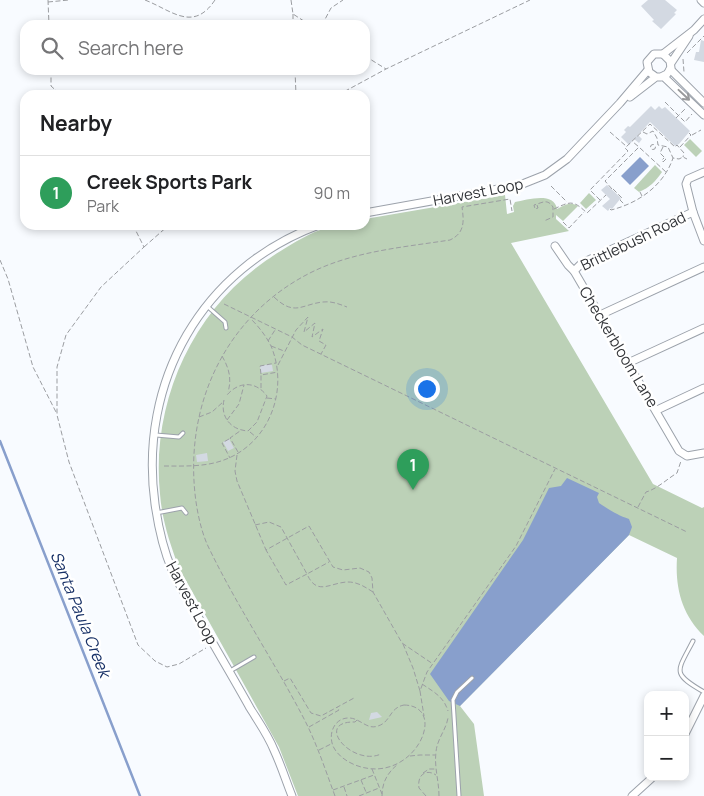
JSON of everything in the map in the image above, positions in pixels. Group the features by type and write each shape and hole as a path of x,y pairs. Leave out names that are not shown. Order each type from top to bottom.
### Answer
{"street":[{"path":"701,0 704,3"},
{"path":"660,77 671,66 694,30 704,19"},
{"path":"662,54 694,30"},
{"path":"704,103 671,66 668,58 662,54 650,56 647,62 648,70 652,76 660,77 704,115"},
{"name":"Harvest Loop","path":"370,212 520,185 538,179 567,159 620,103 648,70"},
{"name":"Harvest Loop","path":"620,103 660,77"},
{"path":"704,172 688,179 686,184 693,212 704,242"},
{"name":"Brittlebush Road","path":"574,271 582,263 693,212"},
{"name":"Harvest Loop","path":"292,796 274,749 172,570 156,513 152,467 153,434 159,402 168,372 184,339 206,306 229,281 260,255 289,238 307,230"},
{"name":"Checkerbloom Lane","path":"555,246 574,271 681,452"},
{"path":"600,315 704,267"},
{"path":"628,363 704,328"},
{"path":"656,410 704,388"},
{"path":"681,452 693,456 704,453"},
{"path":"689,726 704,696"},
{"path":"632,796 649,781"}],"lane":[{"path":"206,306 225,322 226,328"},
{"path":"153,434 179,437 184,433"},
{"path":"156,513 182,508 186,514"},
{"path":"693,641 679,667 681,675 687,682 704,692"},
{"path":"229,672 254,658"},
{"path":"459,796 453,700 457,692 472,678"}],"path":[{"path":"49,20 48,1 69,0"},
{"path":"145,0 168,12 188,18 208,11 215,0"},
{"path":"291,0 293,20"},
{"path":"325,20 331,8 343,0"},
{"path":"347,90 386,69 530,0"},
{"path":"293,14 302,20"},
{"path":"685,73 684,58 704,36"},
{"path":"370,59 386,69"},
{"path":"51,75 51,86 55,90"},
{"path":"295,75 296,90"},
{"path":"665,102 677,117 685,122 692,114"},
{"path":"677,117 686,109"},
{"path":"626,147 650,124 675,147 677,145 684,153 683,157"},
{"path":"679,148 691,136 701,130"},
{"path":"610,209 626,206 656,186 673,158 669,148 656,144 657,138 653,131 647,134 642,132"},
{"path":"600,200 590,190 628,151 610,132"},
{"path":"632,141 666,172"},
{"path":"664,146 660,153 664,158"},
{"path":"626,206 620,200 622,198 605,181 639,147"},
{"path":"673,158 679,159 683,157 687,159"},
{"path":"653,183 656,186"},
{"path":"551,186 567,203"},
{"path":"640,192 642,197"},
{"path":"554,209 567,203 576,204 587,213 606,195"},
{"path":"335,796 308,727 224,579 207,543 198,512 193,466 194,441 198,417 208,387 222,356 250,318 299,279 344,260 455,237 463,226 462,207 510,199 512,211"},
{"path":"537,205 547,202 554,209 553,217 544,221"},
{"path":"564,222 569,228 585,211"},
{"path":"136,230 144,247"},
{"path":"57,415 57,367 66,335 101,287 163,230"},
{"path":"0,260 8,279 33,367 57,415 69,462 138,645 156,661 167,667 178,664 213,644"},
{"path":"274,297 283,304 295,308 304,308 325,302 347,306"},
{"path":"224,304 292,337 302,346 686,532"},
{"path":"277,365 296,330 308,317 304,332 315,323 312,336 323,329 319,342 326,345 321,355"},
{"path":"164,466 213,464 230,458 238,454 257,438 270,419 276,399 277,365 271,346 250,318"},
{"path":"268,341 276,329"},
{"path":"271,346 284,351"},
{"path":"222,356 229,372 230,384 227,395"},
{"path":"261,389 260,366 277,365"},
{"path":"261,375 278,372"},
{"path":"198,417 212,412 235,387 244,384 254,385 261,389 267,397 276,399"},
{"path":"227,420 240,404 244,384"},
{"path":"250,431 257,422 267,397"},
{"path":"224,400 224,413 232,426 240,430 250,431 257,438"},
{"path":"230,458 222,443 240,430"},
{"path":"230,438 238,454 235,471 237,481 266,550 286,585 329,562"},
{"path":"637,508 646,492 653,490 656,486 678,473 681,452"},
{"path":"420,691 433,664 516,546 555,468"},
{"path":"255,525 265,522 281,527 312,582 321,587 350,582 363,586 373,592"},
{"path":"266,550 309,526 333,567 340,570 360,568 367,571 372,578 373,592 402,643 413,668 420,691 425,727 417,747 409,757 387,775 383,785 382,796"},
{"path":"402,643 433,664"},
{"path":"283,682 290,678 311,713 321,716 354,698"},
{"path":"422,684 440,696 448,710 447,724 437,742 435,756 439,796"},
{"path":"399,764 387,768 372,769 358,766 348,761 337,752 332,744 331,733 336,723 345,718 357,720 368,726 379,726 386,721 394,710 404,705 415,708 424,717"},
{"path":"308,727 339,710 337,707"},
{"path":"357,720 344,723 339,727 337,735 340,742 346,747 362,754 372,756 381,754"},
{"path":"318,750 332,744"},
{"path":"409,757 420,755 435,756"},
{"path":"372,769 382,796"},
{"path":"426,796 420,791 418,785 419,778 427,770 435,769"},
{"path":"423,773 431,772 436,776"},
{"path":"333,790 374,775"},
{"path":"361,780 366,793"},
{"path":"344,786 348,796"},
{"path":"359,796 379,788"}],"green space":[{"path":"690,139 702,151 696,157 684,145"},
{"path":"655,165 662,172 652,184 639,192 634,188"},
{"path":"589,193 596,200 586,209 580,203"},
{"path":"505,195 507,214 514,212 513,206 515,202 539,198 551,200 555,203 557,209 570,204 578,206 563,221 556,215 556,219 569,231 511,243 653,484 702,508 704,507 704,636 696,628 685,610 677,580 677,558 629,535 460,706 474,724 484,796 298,796 279,747 179,568 161,504 159,461 162,428 169,395 181,364 196,335 215,308 238,283 264,262 290,245 319,230 370,230 370,218"}],"water":[{"path":"640,157 649,166 630,185 621,176"},
{"path":"567,478 599,493 597,497 599,503 629,519 632,527 629,535 460,706 449,701 430,674 523,540 549,488 561,486"}],"building":[{"path":"648,0 665,0 677,10 674,13 676,14 661,29 652,21 654,20 641,6"},
{"path":"701,40 704,41 704,62 694,60 696,52 699,52"},
{"path":"651,106 655,110 659,106 662,109 665,107 690,131 679,144 675,146 650,122 638,135 642,139 639,143 634,139 629,145 621,137 626,132 624,130 628,126 630,127"},
{"path":"607,185 621,198 608,211 602,206 610,199 601,190"},
{"path":"270,364 273,371 261,373 260,366"},
{"path":"229,439 234,448 228,451 223,442"},
{"path":"207,453 208,461 197,462 196,455"},
{"path":"377,712 382,717 369,720 371,713"}],"waterway":[{"name":"Santa Paula Creek","path":"0,441 140,796"}],"place":[{"name":"Creek Sports Park","path":"413,490"}]}
